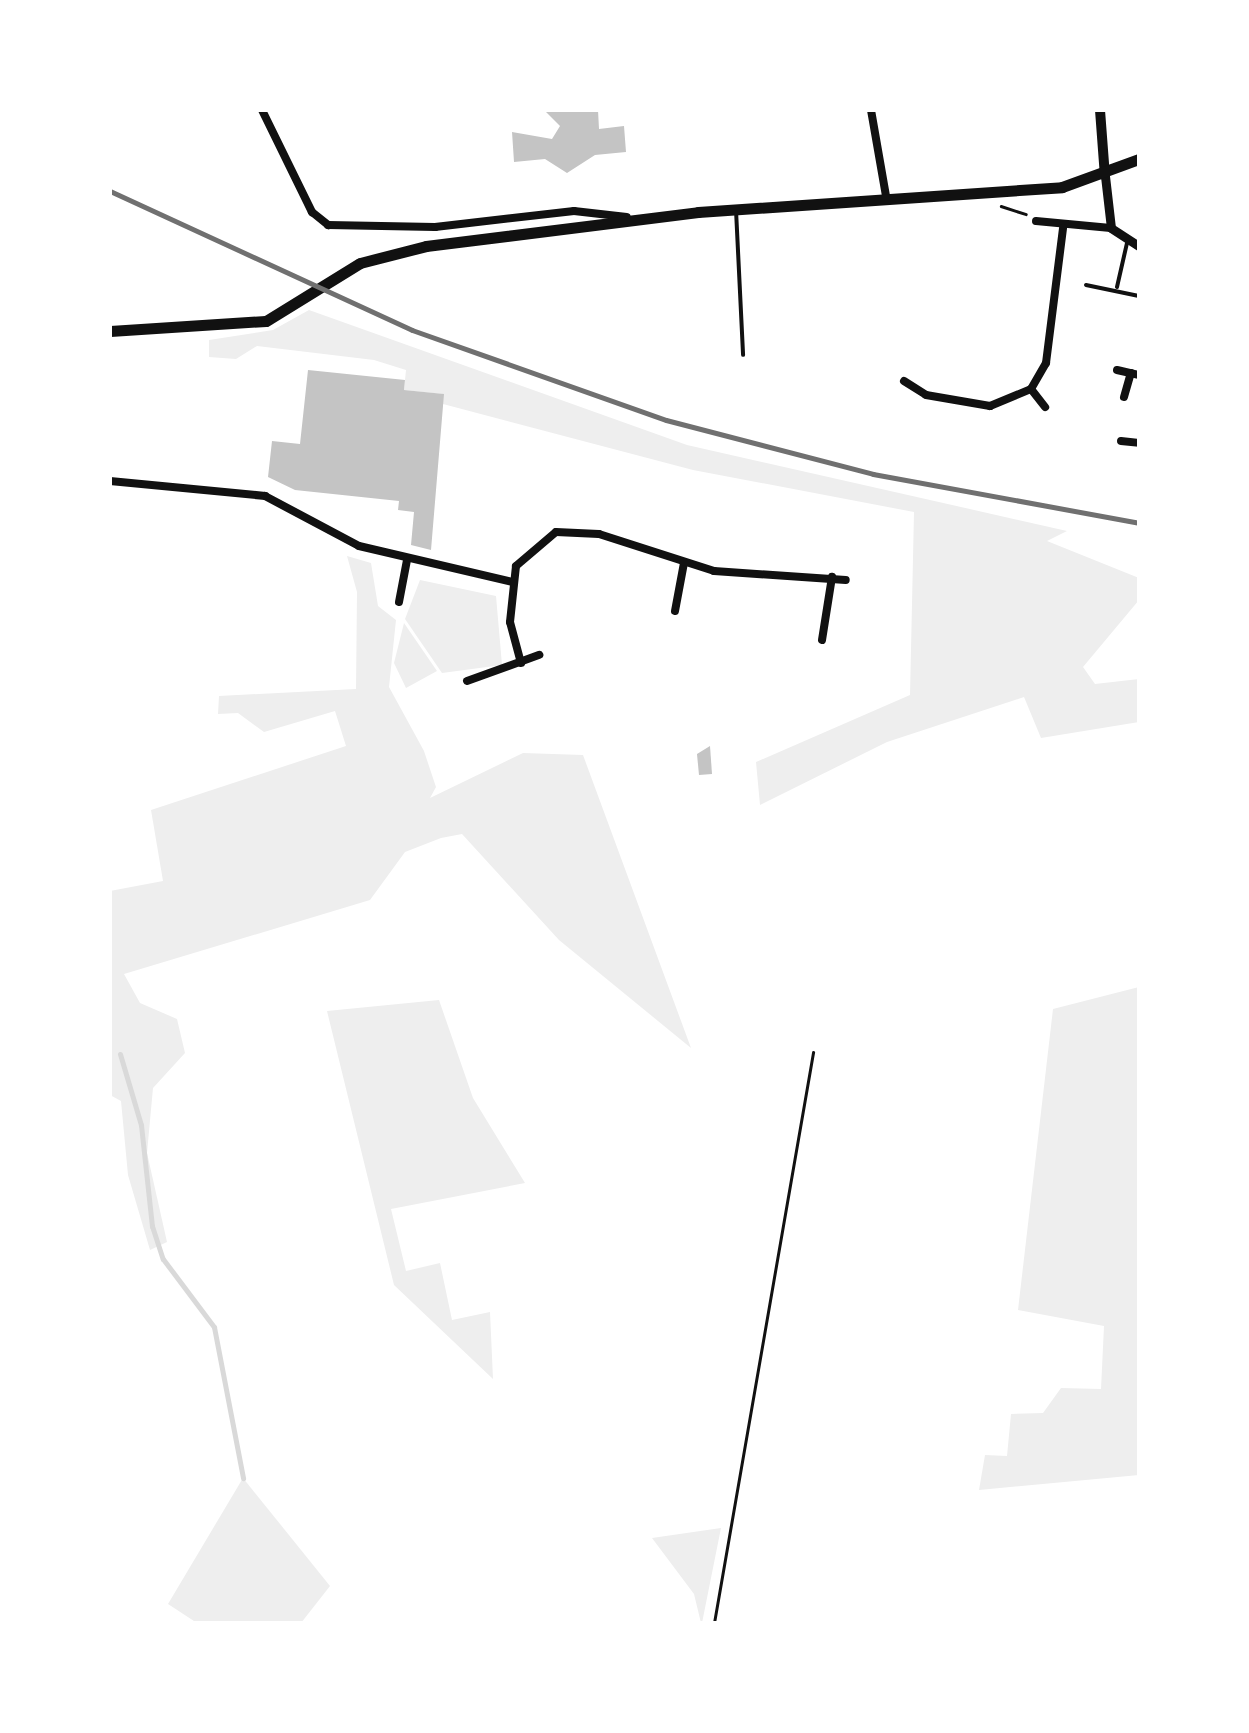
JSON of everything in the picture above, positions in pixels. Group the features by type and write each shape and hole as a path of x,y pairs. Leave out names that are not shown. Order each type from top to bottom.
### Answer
{"main road":[{"path":"1100,110 1105,176"},
{"path":"110,331 215,329 276,317 348,269 426,246 639,218 886,196 980,200 1105,176 1139,159"}],"street":[{"path":"871,110 886,196"},
{"path":"265,111 312,212 346,227 574,211 639,218"},
{"path":"1105,176 1111,228"},
{"path":"1036,222 1063,228 1111,228 1127,242 1139,246"},
{"path":"904,381 926,395 990,406 1032,390 1046,363 1063,228"},
{"path":"1117,370 1135,374 1124,398"},
{"path":"1032,390 1045,407"},
{"path":"1121,440 1139,443"},
{"path":"110,482 265,496 347,542 407,560 513,582"},
{"path":"522,663 511,634 513,582 528,548 566,530 684,563 846,580"},
{"path":"399,602 407,560"},
{"path":"674,611 684,563"},
{"path":"822,640 832,577"},
{"path":"467,682 539,655"}],"lane":[{"path":"736,209 743,355"},
{"path":"1116,288 1127,242"},
{"path":"1086,285 1116,288 1139,296"}],"path":[{"path":"980,200 1016,207 1036,222"},
{"path":"714,1623 813,1053"}],"shaded area":[{"path":"309,310 687,445 1067,531 1047,541 1139,578 1139,600 1083,667 1095,684 1139,679 1139,722 1041,738 1024,697 887,742 760,805 756,762 910,695 914,512 693,470 443,404 443,394 404,390 406,370 374,360 257,346 236,359 209,357 209,340 273,330"},
{"path":"347,556 371,563 378,606 396,620 389,687 424,751 436,787 430,798 523,753 583,755 691,1048 559,940 462,834 441,838 405,852 370,900 124,974 140,1003 177,1019 185,1053 153,1088 147,1153 167,1242 150,1250 128,1175 121,1101 110,1095 110,891 163,881 151,810 346,746 335,711 264,732 238,713 218,714 219,696 356,689 357,592"},
{"path":"420,580 496,596 502,665 442,673 405,619"},
{"path":"404,623 437,671 406,688 394,663"},
{"path":"1139,987 1139,1475 979,1490 985,1455 1007,1456 1011,1414 1043,1413 1061,1388 1101,1389 1104,1326 1018,1310 1053,1009"},
{"path":"439,1000 473,1098 525,1183 391,1209 406,1271 440,1263 452,1320 490,1312 493,1379 394,1285 327,1011"},
{"path":"243,1478 330,1586 301,1623 197,1623 168,1604"},
{"path":"721,1528 701,1623 694,1594 652,1538"}],"building":[{"path":"544,110 598,110 599,129 624,126 626,152 595,155 567,173 545,159 514,162 512,132 552,139 560,126"},
{"path":"308,370 405,380 404,390 444,394 431,550 411,545 414,512 398,510 399,501 295,490 268,477 272,441 300,444"},
{"path":"710,746 712,774 699,775 697,754"}],"waterway":[{"path":"120,1054 141,1125 152,1226 163,1259 214,1327 243,1478"}],"railway":[{"path":"110,191 412,330 666,420 873,474 1139,523"}]}
